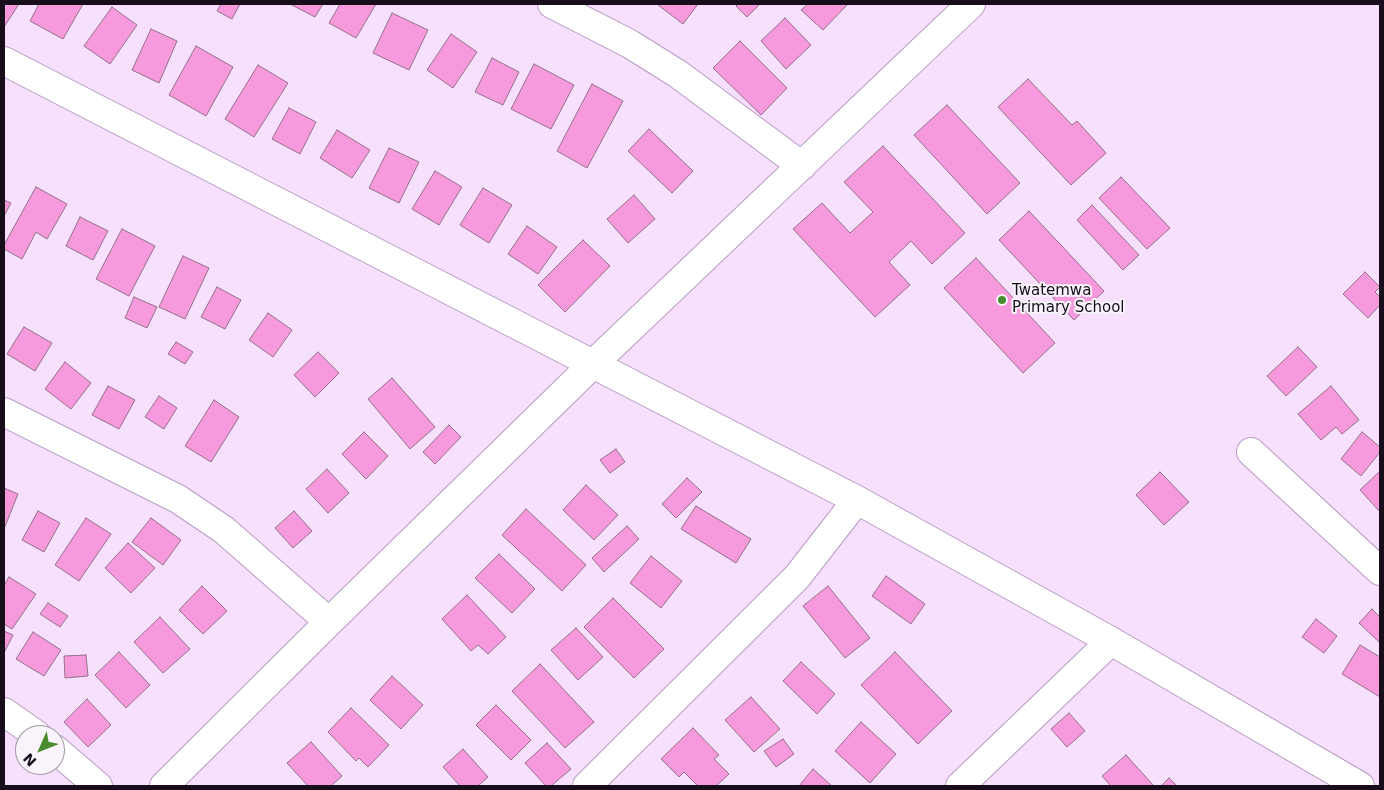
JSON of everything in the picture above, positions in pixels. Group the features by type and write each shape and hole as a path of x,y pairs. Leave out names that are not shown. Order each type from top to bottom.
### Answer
{"street":[{"path":"552,4 630,44 678,74 802,166"},
{"path":"164,786 593,364 971,4"},
{"path":"4,61 857,500 1111,641 1360,786"},
{"path":"4,412 178,499 224,530 329,622"},
{"path":"1251,452 1380,571"},
{"path":"588,786 797,577 857,500"},
{"path":"960,786 1111,641"},
{"path":"4,712 23,725"},
{"path":"65,758 98,786"}],"building":[{"path":"4,4 19,4 4,27"},
{"path":"39,4 83,4 63,39 30,21"},
{"path":"221,4 240,4 232,19 217,11"},
{"path":"290,4 323,4 315,17"},
{"path":"340,4 376,4 356,38 329,23"},
{"path":"659,4 698,4 683,24"},
{"path":"738,4 760,4 747,17 736,6"},
{"path":"808,4 848,4 823,30 801,10"},
{"path":"112,7 137,25 110,64 84,46"},
{"path":"392,13 428,30 409,70 373,53"},
{"path":"785,18 811,45 786,69 761,41"},
{"path":"151,29 177,41 159,83 132,70"},
{"path":"451,34 477,52 453,88 427,70"},
{"path":"740,41 787,88 761,115 713,68"},
{"path":"196,46 233,67 206,116 169,95"},
{"path":"492,58 519,72 503,105 475,92"},
{"path":"534,64 574,85 551,129 511,109"},
{"path":"258,65 288,83 254,137 225,119"},
{"path":"1028,79 1072,125 1077,121 1106,153 1071,185 998,107"},
{"path":"592,84 623,101 587,168 557,151"},
{"path":"947,105 1020,183 987,214 914,135"},
{"path":"289,108 316,122 300,154 272,139"},
{"path":"649,129 693,171 672,193 628,151"},
{"path":"337,130 370,150 352,178 320,158"},
{"path":"883,146 965,233 932,264 911,241 889,262 910,285 875,317 793,229 822,203 850,233 873,212 844,182"},
{"path":"389,148 419,162 399,203 369,188"},
{"path":"435,171 462,187 439,225 412,209"},
{"path":"1121,177 1170,228 1147,249 1099,198"},
{"path":"36,187 67,204 47,239 36,232 22,259 4,249 4,245"},
{"path":"483,188 512,205 489,243 460,225"},
{"path":"634,195 655,219 628,243 607,219"},
{"path":"4,200 11,203 4,216"},
{"path":"1092,205 1139,255 1123,270 1077,220"},
{"path":"1029,211 1104,291 1074,320 999,240"},
{"path":"80,217 108,231 93,260 66,246"},
{"path":"527,226 557,247 538,274 508,254"},
{"path":"122,229 155,246 129,296 96,279"},
{"path":"583,240 610,266 565,312 538,285"},
{"path":"183,256 209,268 185,319 159,307"},
{"path":"976,258 1055,343 1023,373 944,288"},
{"path":"1365,272 1380,287 1375,292 1380,297 1380,305 1368,318 1343,294"},
{"path":"217,287 241,300 225,329 201,317"},
{"path":"134,297 157,307 147,328 125,318"},
{"path":"268,313 292,330 273,357 249,340"},
{"path":"24,327 52,343 35,371 7,354"},
{"path":"176,342 193,352 185,364 168,354"},
{"path":"1298,347 1317,367 1286,396 1267,376"},
{"path":"318,352 339,373 315,397 294,375"},
{"path":"65,362 91,383 71,409 45,389"},
{"path":"392,378 435,427 410,449 368,399"},
{"path":"108,386 135,400 119,429 92,415"},
{"path":"1331,386 1359,420 1342,434 1336,427 1321,440 1298,414"},
{"path":"159,396 177,408 164,429 145,417"},
{"path":"214,400 239,417 211,462 185,446"},
{"path":"449,425 461,437 435,464 423,452"},
{"path":"364,432 388,456 366,479 342,454"},
{"path":"1362,432 1380,447 1380,452 1361,476 1341,459"},
{"path":"616,449 625,462 610,473 600,460"},
{"path":"327,469 349,493 328,513 306,489"},
{"path":"1380,471 1380,512 1360,490"},
{"path":"1160,472 1189,502 1164,525 1136,495"},
{"path":"687,478 702,492 676,518 662,504"},
{"path":"586,485 618,515 594,540 563,510"},
{"path":"4,488 18,494 4,529"},
{"path":"696,506 751,539 736,563 681,529"},
{"path":"526,509 586,565 562,591 502,535"},
{"path":"38,511 60,523 44,552 22,540"},
{"path":"294,511 312,531 293,548 275,528"},
{"path":"86,518 111,534 79,581 55,565"},
{"path":"151,518 181,540 163,565 132,542"},
{"path":"627,526 639,539 604,572 592,558"},
{"path":"128,543 155,568 131,593 105,568"},
{"path":"499,554 535,589 512,613 475,578"},
{"path":"651,556 682,581 661,608 630,583"},
{"path":"886,576 925,604 911,624 872,596"},
{"path":"9,577 36,594 12,629 4,624 4,585"},
{"path":"202,586 227,611 203,634 179,610"},
{"path":"828,586 870,638 845,658 803,606"},
{"path":"467,595 506,637 488,654 478,645 471,651 442,619"},
{"path":"613,598 664,649 634,678 584,627"},
{"path":"48,603 68,616 60,627 40,614"},
{"path":"1372,609 1380,617 1380,643 1359,623"},
{"path":"160,617 190,649 163,673 134,642"},
{"path":"1316,619 1337,636 1324,653 1302,637"},
{"path":"576,628 603,657 578,680 551,650"},
{"path":"4,631 13,635 4,653"},
{"path":"33,632 61,650 44,676 16,659"},
{"path":"1360,645 1380,657 1380,697 1342,674"},
{"path":"119,652 150,685 126,708 95,675"},
{"path":"895,652 952,711 918,744 861,685"},
{"path":"86,655 88,676 65,678 64,656"},
{"path":"801,662 835,694 817,714 783,681"},
{"path":"540,664 594,722 565,748 512,691"},
{"path":"392,676 423,705 401,729 370,700"},
{"path":"751,697 780,729 754,752 725,720"},
{"path":"87,699 111,725 88,747 64,722"},
{"path":"496,705 531,740 511,760 476,725"},
{"path":"351,708 389,745 368,767 359,758 356,761 328,732"},
{"path":"1069,713 1085,731 1067,747 1051,729"},
{"path":"861,722 896,754 870,783 835,751"},
{"path":"693,728 719,755 714,759 729,774 716,786 698,786 684,772 679,777 661,759"},
{"path":"783,739 794,754 776,767 764,751"},
{"path":"311,742 342,776 331,786 308,786 287,763"},
{"path":"547,743 571,769 551,786 546,786 525,763"},
{"path":"463,749 488,777 478,786 460,786 443,767"},
{"path":"1126,755 1154,786 1111,786 1102,776"},
{"path":"813,769 832,786 799,786"},
{"path":"1169,778 1177,786 1161,786"}],"place":[{"name":"Twatemwa Primary School","path":"1002,300"}]}
